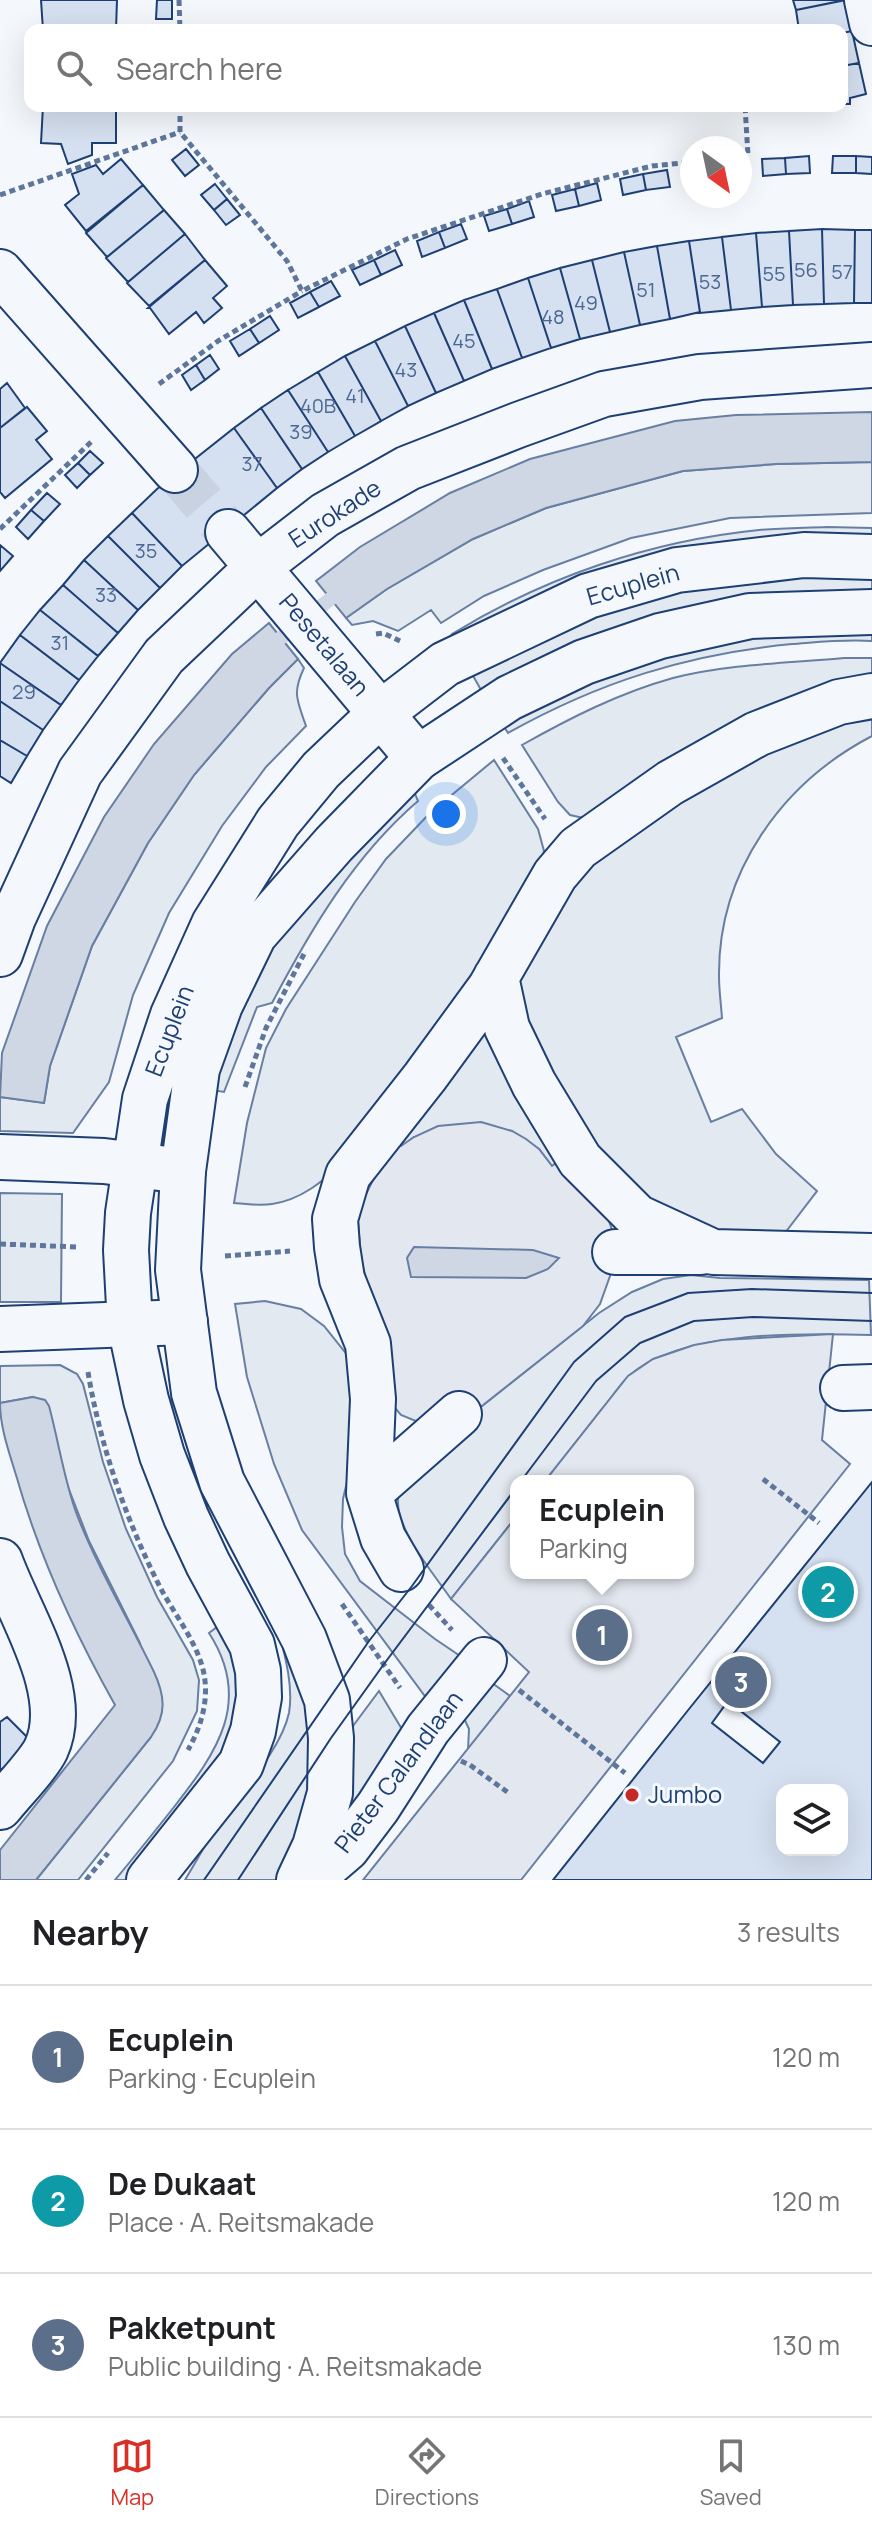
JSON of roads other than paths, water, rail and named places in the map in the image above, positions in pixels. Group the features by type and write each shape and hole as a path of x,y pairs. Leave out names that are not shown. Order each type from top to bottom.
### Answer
{"street":[{"path":"867,0 872,23"},
{"path":"0,272 175,470"},
{"name":"Eurokade","path":"0,954 13,918 80,772 164,656 269,579 325,515 408,468 604,394 700,377 872,365"},
{"name":"Pesetalaan","path":"228,532 418,758"},
{"name":"Ecuplein","path":"149,1880 241,1764 253,1731 259,1697 258,1671 252,1645 208,1564 162,1455 130,1325 126,1250 134,1164 145,1099 168,1029 214,924 278,822 321,770 381,713 445,664 588,596 677,570 804,555 872,557"},
{"name":"Ecuplein","path":"299,1880 315,1846 330,1793 331,1738 327,1700 304,1639 222,1482 194,1393 178,1270 183,1171 197,1069 220,1005 254,935 334,844 418,758 519,692 584,662 660,636 750,616 872,612"},
{"path":"401,1569 383,1538 369,1493 377,1369 342,1279 335,1219 348,1175 381,1148 496,977 555,875 578,848 670,783 757,734 839,702 872,696"},
{"path":"496,977 507,1028 575,1165 637,1217 713,1252"},
{"path":"0,1157 104,1161 183,1171"},
{"path":"615,1252 872,1256"},
{"path":"0,1329 185,1322"},
{"path":"369,1493 459,1414"},
{"path":"0,1561 10,1590 45,1663 54,1718 46,1750 0,1807"},
{"name":"Pieter Calandlaan","path":"310,1880 347,1848 378,1807 439,1743 484,1660"}],"waterway":[{"path":"268,648 343,589"}],"tunnel":[{"path":"175,470 228,532"}],"tram line":[{"path":"204,1880 369,1641 574,1362 625,1317 688,1293 752,1289 872,1293"},
{"path":"526,1475 596,1381 640,1343 694,1321 753,1317 872,1321"},
{"path":"238,1880 331,1738 510,1496"}],"place":[{"name":"De Dukaat","path":"828,1592"},
{"name":"Ecuplein","path":"602,1635"},
{"name":"Pakketpunt","path":"741,1682"},
{"name":"Jumbo","path":"632,1795"}]}
